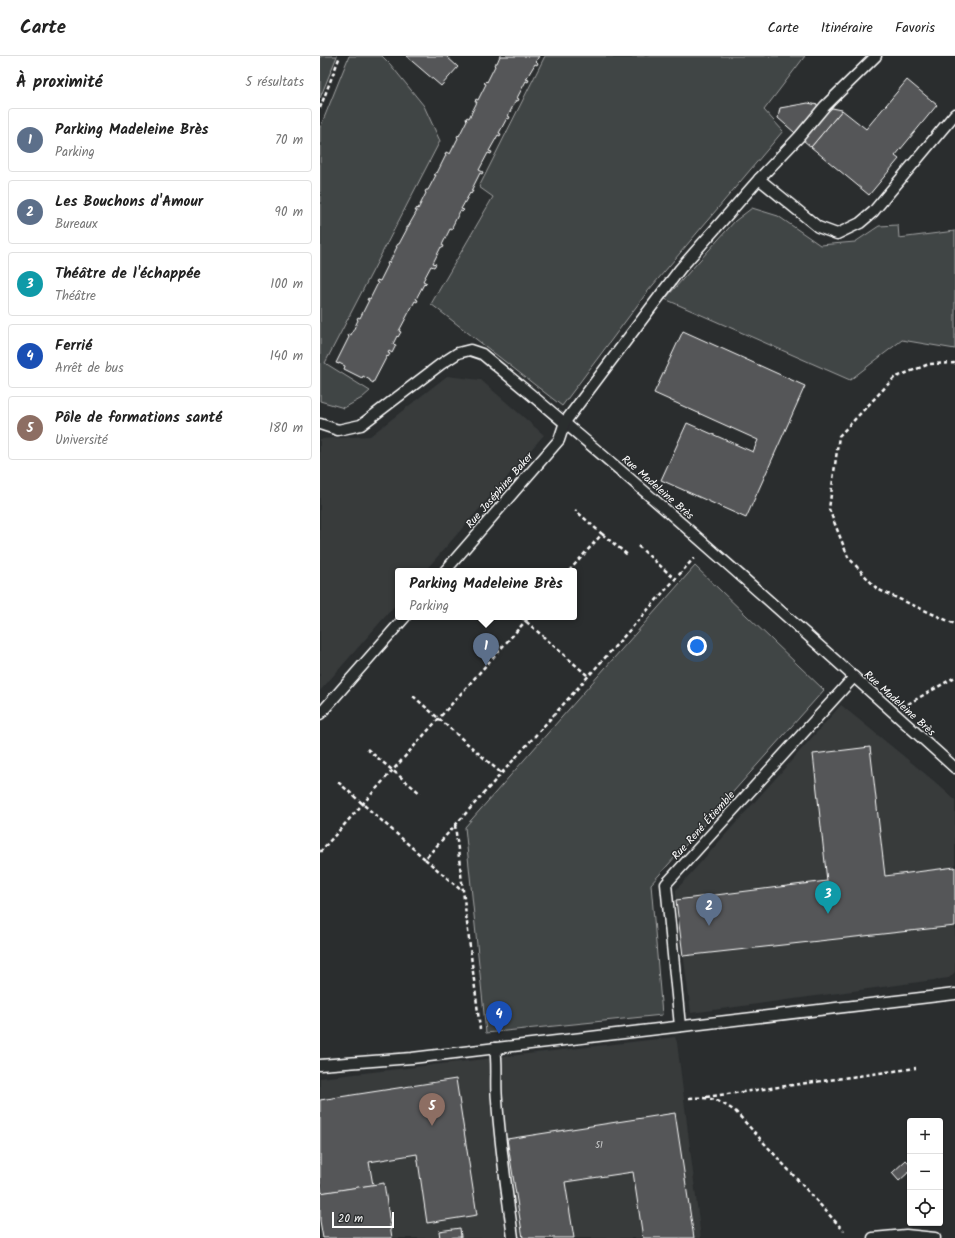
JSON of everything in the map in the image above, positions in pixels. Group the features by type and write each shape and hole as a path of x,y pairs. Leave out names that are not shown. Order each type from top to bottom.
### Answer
{"lane":[{"path":"564,422 680,269 825,106 876,56"},
{"path":"759,179 818,227 837,234 860,223 873,212 955,114"},
{"name":"Rue Madeleine Brès","path":"320,424 338,430 361,425 458,353 470,350 482,354 564,422 854,677 955,768"},
{"name":"Rue Joséphine Baker","path":"448,568 559,440 564,422"},
{"path":"320,714 402,620"},
{"name":"Rue René Étiemble","path":"680,1026 666,884 854,677"},
{"path":"320,1065 412,1058 955,994"},
{"path":"496,1048 496,1098 513,1238"},
{"path":"873,1238 906,1235 935,1238"}],"path":[{"path":"320,108 340,56"},
{"path":"955,363 929,364 894,378 839,436 829,509 848,557 877,588 955,624"},
{"path":"576,510 629,556"},
{"path":"573,568 602,534"},
{"path":"638,546 675,579"},
{"path":"425,858 694,558"},
{"path":"320,852 526,621 588,676"},
{"path":"894,713 955,677"},
{"path":"413,696 501,774"},
{"path":"367,749 421,794"},
{"path":"338,782 463,892"},
{"path":"454,825 480,1029"},
{"path":"690,1098 916,1068"},
{"path":"706,1097 720,1101 735,1111 844,1231"}],"shaded area":[{"path":"320,56 337,56 320,98"},
{"path":"349,56 382,56 424,106 440,141 325,363 370,391 362,398 344,408 320,401 320,128"},
{"path":"545,56 805,56 764,110 783,131 648,291 562,406 431,304 493,197 479,187"},
{"path":"752,208 778,216 820,245 855,242 879,226 898,225 899,238 955,231 955,349 902,340 850,380 665,299 735,221"},
{"path":"447,376 481,380 544,435 428,568 395,568 395,605 320,691 320,439 370,436"},
{"path":"695,566 824,690 651,884 662,1015 486,1033 465,827"},
{"path":"841,705 955,800 955,972 949,978 691,1013 676,900 676,890"},
{"path":"675,1037 677,1042 701,1238 320,1238 320,1078"}],"building":[{"path":"406,56 446,56 458,67 441,86"},
{"path":"500,56 539,56 536,61 538,63 537,65 535,64 526,79 529,80 528,82 526,81 517,98 519,99 518,101 516,100 508,116 510,117 509,119 507,118 499,133 501,134 500,136 498,135 489,151 492,152 491,154 488,153 479,170 483,172 482,174 480,173 471,191 473,191 471,194 470,193 461,209 464,210 462,212 460,211 452,230 450,229 442,245 444,246 443,248 441,247 433,263 436,264 434,267 431,266 423,281 427,283 425,285 424,284 416,299 418,300 417,302 415,301 399,331 401,332 393,344 396,345 392,353 389,351 388,353 390,354 388,357 387,356 373,383 363,376 362,378 344,369 345,366 336,363 349,337 349,334 351,335 358,317 360,318 369,300 367,300 368,298 370,299 378,283 376,282 377,280 380,281 388,262 389,263 396,247 417,211 415,211 417,208 418,209 426,190 428,190 436,175 434,175 436,172 437,173 446,152 450,154 458,135 459,136 467,120 467,117 469,118 477,102 475,102 476,99 478,100 486,84 484,83 486,81 487,82 495,63 497,63"},
{"path":"907,80 937,105 895,156 899,159 869,195 811,147 842,110 866,129"},
{"path":"808,103 842,110 811,147 778,118 780,108"},
{"path":"683,331 805,386 746,518 661,480 687,423 753,452 758,440 654,393"},
{"path":"870,747 885,876 955,867 955,926 683,956 676,900 827,881 813,754"},
{"path":"456,1079 477,1215 427,1223 417,1154 369,1162 373,1185 322,1193 320,1183 320,1100"},
{"path":"675,1113 694,1238 643,1238 633,1172 565,1182 574,1238 523,1238 507,1139"},
{"path":"906,1160 907,1161 907,1174 899,1181 892,1173"},
{"path":"384,1183 392,1238 323,1238 320,1221 320,1193"},
{"path":"460,1228 461,1237 440,1238 439,1231"}],"place":[{"name":"Parking Madeleine Brès","path":"486,666"},
{"name":"Théâtre de l'échappée","path":"828,914"},
{"name":"Les Bouchons d'Amour","path":"709,926"},
{"name":"Ferrié","path":"499,1034"},
{"name":"Pôle de formations santé","path":"432,1126"}]}
